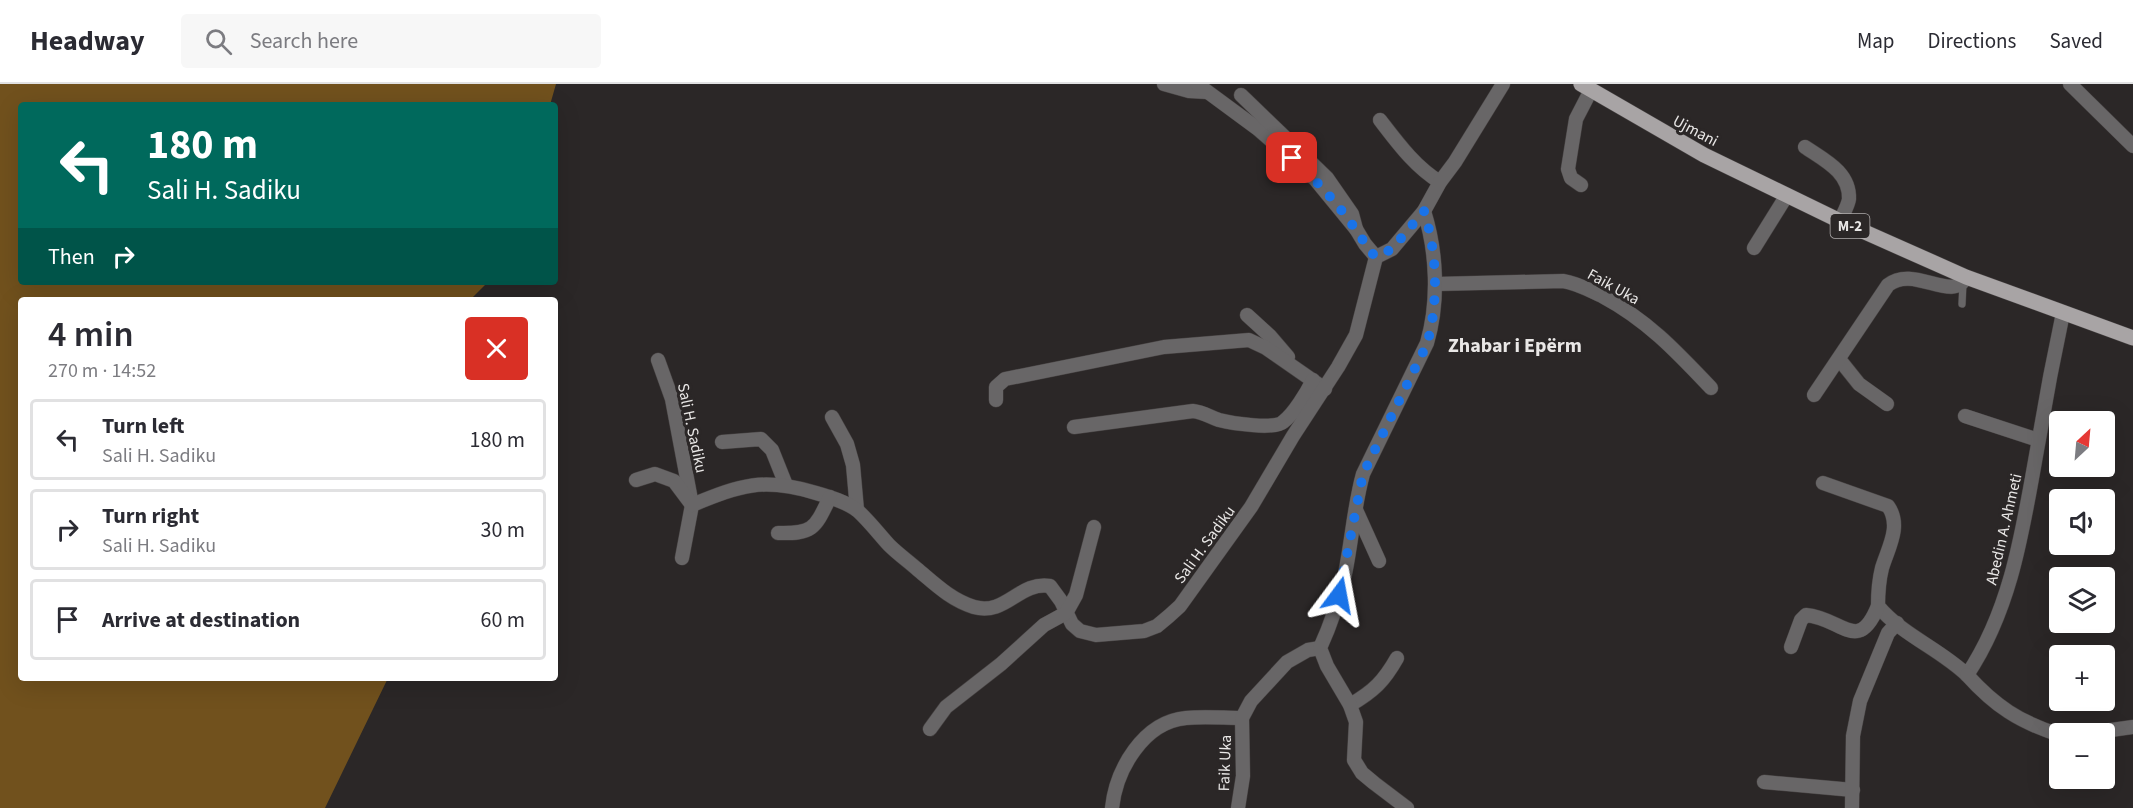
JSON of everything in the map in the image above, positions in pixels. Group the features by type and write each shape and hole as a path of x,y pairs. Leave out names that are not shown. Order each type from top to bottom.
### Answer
{"main road":[{"name":"Ujmani","path":"1586,87 1704,155 1964,280 2133,338"}],"street":[{"path":"1164,84 1189,91 1202,88 1258,129 1315,180 1376,257 1392,249 1424,211 1503,84"},
{"path":"2070,84 2133,146"},
{"name":"Ujmani","path":"1581,185 1571,178 1568,169 1576,119 1586,87"},
{"path":"1241,95 1327,178 1352,214 1356,229"},
{"path":"1380,120 1395,140 1427,174 1440,182"},
{"path":"1805,147 1836,168 1847,182 1849,201 1839,221"},
{"path":"1754,248 1787,195"},
{"path":"1407,808 1368,778 1354,760 1356,722 1350,705 1327,666 1320,648 1336,606 1345,573 1363,474 1427,344 1432,328 1436,284 1424,211"},
{"name":"Sali H. Sadiku","path":"692,505 730,489 763,483 786,485 831,497 857,510 892,548 938,588 962,603 976,608 990,608 1038,584 1050,586 1057,593 1072,624 1080,631 1096,635 1144,631 1157,626 1180,606 1251,507 1293,436 1325,388 1356,335 1376,257"},
{"name":"Ujmani","path":"1814,395 1888,285 1894,280 1910,277 1950,288 1958,287 1964,280"},
{"name":"Faik Uka","path":"1436,284 1573,282 1643,321 1670,345 1711,388"},
{"name":"Abedin A. Ahmeti","path":"1967,675 1987,639 2004,599 2014,566 2063,313"},
{"path":"1246,315 1287,354 1292,365"},
{"path":"996,400 996,387 1005,380 1171,346 1249,340 1256,342 1325,388"},
{"path":"1839,359 1859,384 1887,404"},
{"name":"Sali H. Sadiku","path":"658,360 672,399 692,505 682,558"},
{"path":"1074,427 1193,411 1202,412 1221,420 1274,426 1283,423 1313,380"},
{"path":"1965,416 2038,440"},
{"path":"832,417 847,444 853,465 857,510"},
{"name":"Sali H. Sadiku","path":"722,442 761,440 772,450 786,485"},
{"name":"Sali H. Sadiku","path":"636,480 655,474 674,481 692,505"},
{"path":"1791,647 1801,620 1806,615 1824,618 1849,631 1858,632 1865,629 1878,606 1882,569 1895,528 1892,511 1888,506 1823,483"},
{"path":"778,533 799,533 817,525 831,497"},
{"path":"1356,510 1379,561"},
{"path":"930,729 946,707 1001,664 1044,625 1066,613 1076,595 1094,527"},
{"path":"1878,606 1886,616 1944,658 1955,663 1994,702 2015,717 2049,731"},
{"path":"1852,808 1853,736 1860,701 1888,633 1897,623"},
{"name":"Faik Uka","path":"1238,808 1243,776 1242,718 1251,701 1287,662 1308,650 1320,648"},
{"path":"1350,705 1371,693 1387,676 1398,658"},
{"name":"Faik Uka","path":"1112,808 1117,783 1124,765 1149,735 1167,724 1185,718 1242,718"},
{"path":"2115,730 2133,728"},
{"path":"1764,782 1852,790"}],"lane":[{"path":"1962,304 1964,280"}],"shaded area":[{"path":"0,84 556,84 551,102 18,102 18,285 485,285 473,297 18,297 18,681 387,681 325,808 0,808"}],"district":[{"name":"Zhabar i Epërm","path":"1515,345"}],"route":[{"path":"1292,158 1315,180 1376,257 1392,249 1424,211 1436,284 1432,328 1427,344 1363,474 1339,595"}]}
